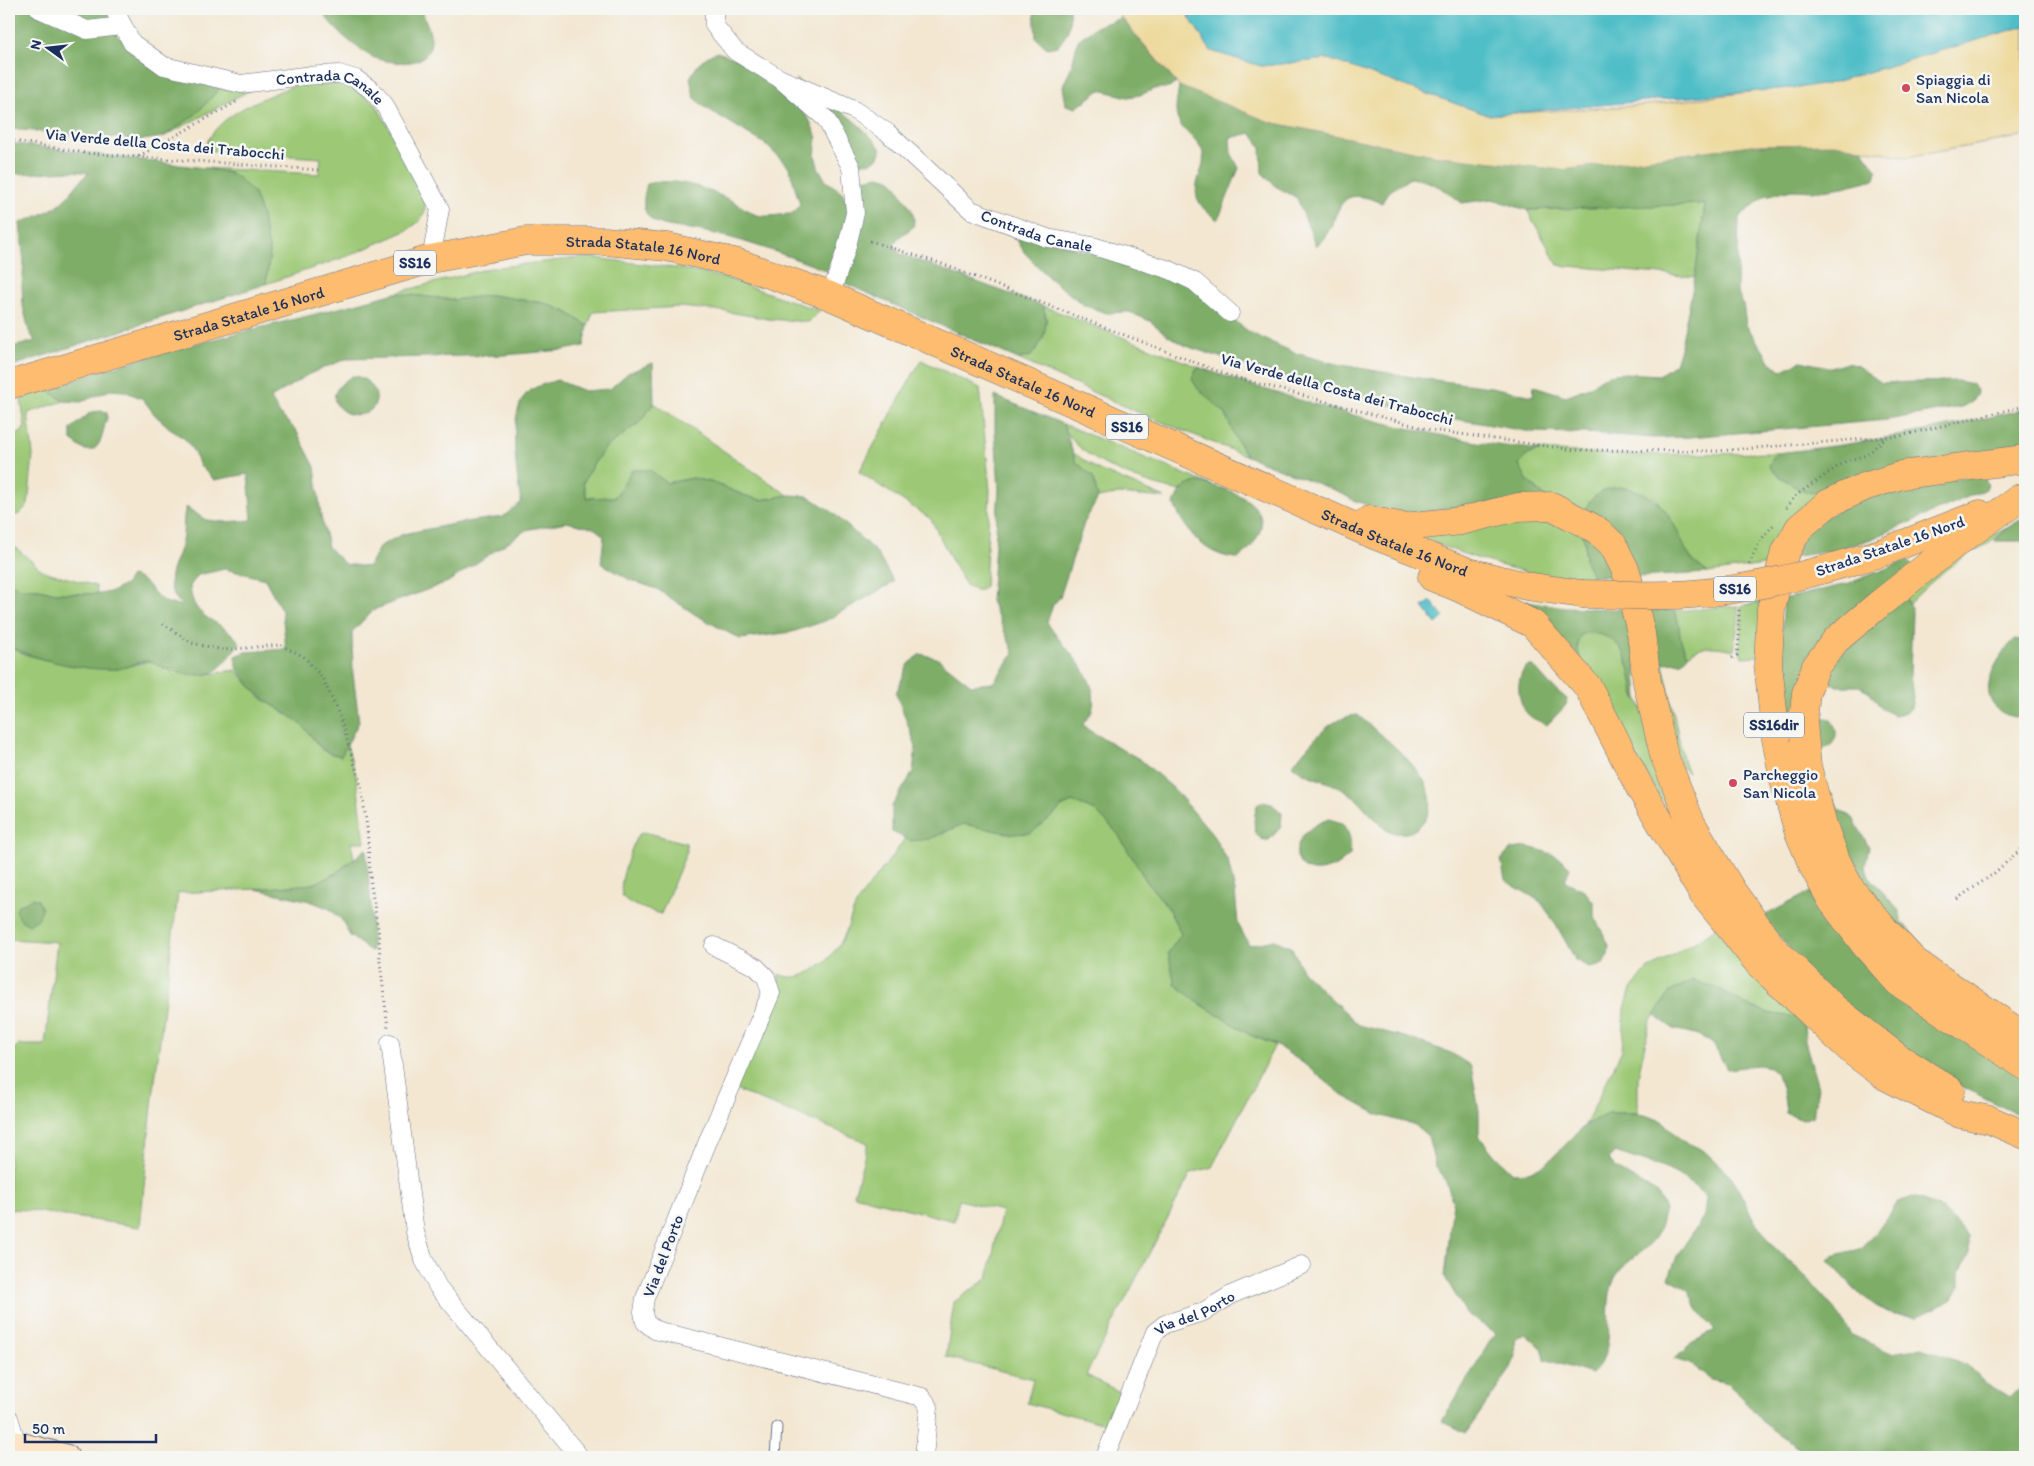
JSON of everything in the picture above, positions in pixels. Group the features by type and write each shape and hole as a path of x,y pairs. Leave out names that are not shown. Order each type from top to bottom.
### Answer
{"main road":[{"name":"Strada Statale 16 Nord","path":"9,385 431,259 526,241 568,240 668,247 738,263 830,296 1319,511 1469,572 1526,586 1582,594 1691,594 1737,589 1812,574 1884,552 2023,497"},
{"name":"SS16dir","path":"2025,459 1902,475 1864,487 1827,504 1799,528 1784,555 1771,609 1768,663 1776,739 1791,805 1798,830 1814,868 1832,901 1866,946 1898,982 2025,1066"},
{"path":"1252,482 1376,554 1457,587 1533,624 1588,687 1640,788 1703,894 1758,964 1853,1052 1885,1076 1960,1114 1990,1120"},
{"name":"SS16dir","path":"2023,497 1955,544 1836,640 1816,666 1806,693 1803,722 1807,766 1823,825 1836,860 1850,888 1914,961 2025,1037"},
{"path":"1319,511 1404,527 1462,521 1518,508 1552,506 1597,530 1614,545 1626,571 1638,624 1647,682 1664,755 1691,823 1732,891 1772,947 1834,1008 1896,1056 1990,1120 2025,1136"}],"street":[{"path":"39,9 87,30 122,26"},
{"name":"Contrada Canale","path":"114,9 132,43 164,66 241,84 304,76 339,74 356,79 370,89 384,104 440,209 431,259"},
{"name":"Contrada Canale","path":"714,9 714,25 735,51 779,78 826,119 851,166 855,212 846,250 830,296"},
{"name":"Contrada Canale","path":"779,78 820,94 861,114 888,133 971,210 1047,238 1093,246 1170,270 1195,282 1230,313"},
{"name":"Via del Porto","path":"714,946 756,968 766,977 770,993 645,1298 643,1312 645,1322 655,1330 922,1397 929,1407 924,1457"},
{"path":"390,1043 415,1232 424,1260 438,1286 580,1457"},
{"name":"Via del Porto","path":"1105,1457 1155,1332 1166,1324 1203,1312 1233,1294 1302,1265"},
{"path":"9,1418 13,1444 66,1457"}],"lane":[{"path":"775,1457 778,1427"}],"path":[{"path":"138,156 273,80"},
{"name":"Via Verde della Costa dei Trabocchi","path":"9,140 86,153 318,170"},
{"name":"Via Verde della Costa dei Trabocchi","path":"870,241 942,264 1230,376 1441,431 1574,450 1717,451 1900,436 2025,406"},
{"path":"163,624 192,643 224,650 280,645 303,656 322,677 340,717 361,785 390,1043"},
{"path":"1957,899 1992,875 2025,846"}],"green space":[{"path":"9,9 107,9 118,36 157,69 220,88 196,114 163,137 142,140 9,129"},
{"path":"323,9 421,9 430,34 429,50 420,59 401,63 372,57 351,43 336,29 325,15"},
{"path":"1034,9 1069,9 1070,20 1068,29 1058,46 1047,48 1036,38"},
{"path":"1121,18 1176,83 1169,88 1157,88 1140,95 1128,97 1100,90 1076,108 1066,105 1063,86 1072,65 1078,40 1095,27"},
{"path":"717,52 737,59 796,104 809,119 817,138 815,155 818,167 826,181 842,192 850,208 831,272 729,237 661,224 648,216 644,207 647,184 658,182 680,183 703,188 734,202 751,213 761,216 792,214 800,204 789,167 765,144 703,106 694,97 690,78 701,62"},
{"path":"795,79 852,119 872,138 881,149 874,161 867,163 852,160"},
{"path":"298,83 347,83 375,103 424,189 425,211 420,221 406,231 348,256 266,284 270,252 234,174 204,168 319,174 321,158 204,150 210,137 230,116 257,101"},
{"path":"1179,86 1270,122 1433,155 1563,170 1751,145 1834,144 1862,149 1877,171 1875,179 1843,187 1816,191 1792,190 1765,196 1739,217 1737,292 1743,304 1746,325 1772,364 1781,371 1801,361 1831,368 1847,363 1856,365 1882,383 1957,381 1972,384 1977,392 1972,402 1961,407 1887,420 1690,437 1654,438 1586,433 1532,432 1456,419 1357,398 1186,346 1167,335 1150,321 1129,312 1107,313 1085,306 1049,278 1024,252 1017,240 1026,234 1193,282 1219,310 1251,333 1295,353 1336,364 1418,378 1491,387 1533,396 1534,386 1566,396 1589,387 1608,375 1625,373 1659,375 1675,364 1681,345 1695,277 1705,204 1527,210 1492,199 1462,203 1438,186 1410,178 1387,193 1382,203 1365,197 1353,196 1345,200 1325,236 1316,246 1297,198 1275,186 1262,173 1261,147 1251,133 1230,138 1231,153 1239,168 1218,220 1203,207 1197,198 1196,191 1203,164 1202,150 1177,119 1176,107"},
{"path":"220,88 254,88 163,137 196,114"},
{"path":"9,143 204,168 234,174 254,193 262,216 270,252 266,284 9,367 9,348 35,341 29,331 23,306 24,263 20,223 44,213 61,203 89,173 69,171 29,174 9,173"},
{"path":"878,176 894,183 911,208 913,215 913,227 898,238 894,244 900,254 1043,306 1046,327 1043,339 1031,356 1018,359 844,283 844,265 858,180"},
{"path":"1705,204 1695,277 1558,265 1527,210"},
{"path":"587,257 682,269 725,278 820,311 809,322 769,319 723,311 680,307 593,312 588,326 565,311 544,303 491,295 454,300 395,293 490,268"},
{"path":"395,293 454,300 491,295 544,303 565,311 588,326 584,346 564,350 504,355 346,359 309,374 271,398 278,412 296,430 315,467 321,516 328,547 345,564 368,567 380,546 403,534 464,522 503,517 521,502 517,476 515,426 523,398 540,385 557,380 584,391 610,389 628,373 653,363 654,403 640,422 605,448 592,466 583,483 587,498 615,497 632,470 650,470 667,483 693,478 714,483 761,500 788,495 808,496 831,511 876,552 894,582 825,621 792,632 740,639 696,615 657,589 630,580 601,563 604,536 594,528 566,522 526,530 448,582 373,610 352,632 353,674 359,722 341,756 326,751 303,726 257,693 237,667 235,656 246,652 286,649 282,611 265,579 225,569 198,575 190,586 196,607 240,643 222,666 208,674 192,675 182,673 149,661 116,669 75,666 32,656 9,646 9,583 21,588 39,589 56,593 100,594 114,591 126,584 131,576 145,582 164,601 182,605 172,591 170,584 182,540 186,507 206,520 225,522 252,520 248,474 214,480 200,466 194,452 185,439 155,415 143,399 124,391 110,390 81,402 64,401 47,390 132,361"},
{"path":"1043,306 1201,368 1196,369 1193,379 1196,385 1225,413 1247,456 1144,415 1018,359 1031,356 1047,319"},
{"path":"921,360 980,388 990,491 985,586 981,590 974,590 966,585 931,519 859,472"},
{"path":"1201,368 1266,390 1365,418 1475,442 1541,450 1524,458 1519,464 1530,483 1547,498 1471,505 1421,513 1389,513 1353,500 1339,492 1247,456 1235,437 1225,413 1198,389 1192,379 1196,369"},
{"path":"353,376 367,382 376,395 374,406 364,414 346,413 335,401 336,391"},
{"path":"47,390 64,401 28,413 33,455 28,505 18,515 9,514 9,438 22,432 25,426 21,399"},
{"path":"995,396 1063,424 1076,462 1093,477 1098,498 1084,523 1060,597 1053,605 1047,622 1079,664 1091,686 1094,698 1092,711 1083,724 1087,729 1141,760 1174,789 1211,832 1228,861 1235,892 1238,924 1249,945 1275,940 1292,948 1303,972 1359,1025 1408,1038 1451,1053 1471,1066 1479,1111 1479,1136 1495,1156 1513,1173 1529,1172 1547,1163 1585,1125 1609,1113 1638,1113 1662,1121 1681,1140 1703,1150 1732,1177 1754,1220 1775,1248 1805,1276 1836,1311 1852,1335 1891,1353 1922,1348 1967,1365 1986,1384 2009,1398 2025,1382 2025,1457 1813,1457 1765,1424 1727,1383 1711,1379 1691,1364 1675,1359 1691,1343 1715,1331 1697,1309 1688,1289 1669,1278 1677,1256 1704,1216 1706,1197 1684,1179 1664,1168 1615,1152 1608,1159 1619,1170 1658,1193 1665,1210 1656,1236 1647,1247 1622,1268 1614,1280 1610,1293 1608,1340 1601,1362 1592,1374 1544,1359 1541,1347 1525,1334 1515,1338 1516,1356 1510,1370 1466,1433 1442,1421 1495,1333 1466,1313 1445,1277 1453,1202 1445,1179 1435,1165 1428,1136 1415,1125 1379,1115 1344,1096 1303,1063 1276,1045 1250,1035 1196,1001 1175,984 1168,953 1181,934 1167,906 1147,882 1118,834 1096,811 1072,802 1061,807 1031,833 1012,834 963,824 929,839 911,841 892,832 892,806 913,772 916,746 896,693 908,665 920,654 937,658 971,685 993,683 1014,653 991,601 999,489 995,431"},
{"path":"654,403 788,495 761,500 714,483 693,478 667,483 632,470 615,497 587,498 583,483 592,466 605,448 640,422"},
{"path":"2025,409 2025,456 1832,491 1804,492 1775,473 1769,466 1777,453 1902,435"},
{"path":"102,411 107,413 107,417 100,442 93,450 83,449 71,439 71,429 91,412"},
{"path":"1063,424 1211,485 1194,483 1187,485 1180,491 1148,483 1130,476 1112,468 1081,449 1070,437"},
{"path":"1541,450 1626,455 1777,453 1772,459 1775,473 1786,481 1832,491 1778,563 1708,573 1694,562 1685,550 1666,512 1654,497 1585,511 1547,498 1529,482 1519,464 1528,455"},
{"path":"1072,452 1097,469 1165,498 1119,494 1098,498 1093,477 1076,462"},
{"path":"1982,475 1988,484 1986,489 1869,540 1830,551 1792,557 1810,526 1879,488"},
{"path":"1198,482 1236,494 1256,508 1261,518 1260,530 1252,546 1239,558 1227,557 1207,548 1184,524 1174,504 1185,487"},
{"path":"1619,487 1640,492 1656,501 1668,515 1691,558 1708,573 1637,577 1585,511 1598,494 1608,489"},
{"path":"1535,511 1582,534 1585,560 1591,572 1591,580 1540,574 1493,563 1400,530"},
{"path":"2025,517 2025,541 1995,541 2007,528"},
{"path":"1589,528 1625,577 1592,576 1585,560 1585,542 1582,534"},
{"path":"2007,528 1994,540 1961,559 1945,571 1909,604 1904,595 1969,546"},
{"path":"9,542 43,571 96,586 97,594 56,593 39,589 21,588 9,583"},
{"path":"1908,560 1912,566 1792,711 1785,708 1777,695 1784,599 1847,584"},
{"path":"1904,595 1912,611 1910,675 1913,697 1911,708 1905,713 1893,715 1881,708 1870,692 1859,686 1835,686 1824,678 1830,664"},
{"path":"1526,601 1565,607 1632,610 1638,700 1634,694 1627,661 1618,645 1603,636 1582,634 1578,645 1578,652 1582,664 1523,604"},
{"path":"1766,601 1759,656 1742,657 1740,650 1741,606"},
{"path":"1738,606 1738,623 1734,650 1704,647 1689,655 1680,638 1677,617 1674,611"},
{"path":"1648,610 1674,611 1677,617 1680,638 1689,655 1682,662 1658,662"},
{"path":"1582,633 1603,635 1611,639 1623,652 1630,670 1635,696 1729,914 1582,664 1578,645"},
{"path":"2015,639 2022,640 2025,644 2025,717 2023,718 2003,713 1994,705 1989,696 1991,676 1996,665 2008,646"},
{"path":"9,646 24,654 46,660 101,668 117,669 149,661 167,669 208,674 236,670 261,698 297,720 322,750 340,756 347,745 356,775 365,842 351,842 354,858 335,874 313,884 178,893 152,1105 140,1227 9,1209 9,1053 19,1045 45,1045 57,942 9,939"},
{"path":"1658,662 1663,663 1684,763 1688,773 1681,767 1663,708"},
{"path":"1529,665 1534,667 1549,684 1567,699 1566,705 1547,725 1526,712 1519,694 1521,674"},
{"path":"1358,715 1411,763 1422,778 1429,793 1430,808 1423,822 1411,832 1396,833 1385,828 1348,792 1304,773 1292,765 1313,740 1329,726 1347,717"},
{"path":"1818,716 1830,719 1834,724 1836,735 1831,745 1827,748 1814,749 1813,719"},
{"path":"1828,793 1832,794 1838,809 1853,818 1869,847 1865,866 1869,876 1899,911 1902,921 1920,944 1918,949 1846,867"},
{"path":"1072,802 1096,811 1118,834 1147,882 1167,906 1181,934 1196,1001 1250,1035 1275,1045 1212,1167 1191,1173 1086,1375 1126,1395 1113,1426 1027,1403 1033,1379 946,1357 954,1302 988,1278 1002,1211 959,1200 954,1221 854,1195 868,1143 733,1089 769,1017 778,987 779,974 797,977 806,974 814,970 829,957 841,942 859,900 905,838 911,840 929,839 963,824 984,827 1054,815 1061,807"},
{"path":"1258,803 1272,804 1282,813 1281,827 1269,840 1259,837 1254,827"},
{"path":"1329,819 1342,823 1347,831 1351,846 1350,855 1331,868 1318,871 1307,869 1300,864 1297,856 1298,846 1303,836 1313,826"},
{"path":"644,832 686,843 687,851 661,914 633,904 625,899 622,894 622,880 627,862 635,840 638,835"},
{"path":"1527,847 1550,854 1570,867 1565,881 1584,890 1594,903 1594,916 1609,945 1608,955 1604,964 1589,967 1575,960 1559,929 1542,904 1505,880 1501,860 1511,849"},
{"path":"366,849 371,905 372,952 350,936 342,920 330,909 310,901 256,889 313,884 335,874"},
{"path":"1814,890 2025,1079 2025,1118 1945,1078 1837,1004 1762,917"},
{"path":"33,898 38,900 42,909 38,919 29,925 22,921 16,913 17,906"},
{"path":"1721,924 1804,1018 1772,1014 1746,1005 1720,990 1670,992 1650,1022 1638,1076 1638,1113 1609,1113 1585,1125 1622,1050 1625,1008 1631,989 1647,970 1700,939"},
{"path":"1693,980 1720,990 1746,1005 1772,1014 1804,1018 1805,1041 1818,1087 1813,1116 1802,1120 1786,1113 1783,1090 1773,1070 1759,1065 1727,1069 1713,1044 1699,1035 1674,1029 1654,1015 1670,992"},
{"path":"1913,1197 1930,1203 1945,1212 1969,1238 1969,1255 1959,1273 1959,1287 1952,1300 1917,1317 1894,1315 1876,1306 1859,1293 1828,1260 1833,1256 1859,1249 1876,1233 1898,1202"}],"sand":[{"name":"Spiaggia di San Nicola","path":"1114,9 1184,9 1211,51 1261,66 1328,59 1488,115 1648,105 1766,90 1824,85 2025,26 2025,135 1908,157 1834,144 1751,145 1563,170 1433,155 1270,122 1179,86"}],"water":[{"path":"1184,9 2025,9 2025,26 1824,85 1488,115 1328,59 1261,66 1211,51"},
{"path":"1431,601 1444,617 1436,624 1423,607"}],"place":[{"name":"Spiaggia di San Nicola","path":"1906,88"},
{"name":"Parcheggio San Nicola","path":"1733,783"}]}
